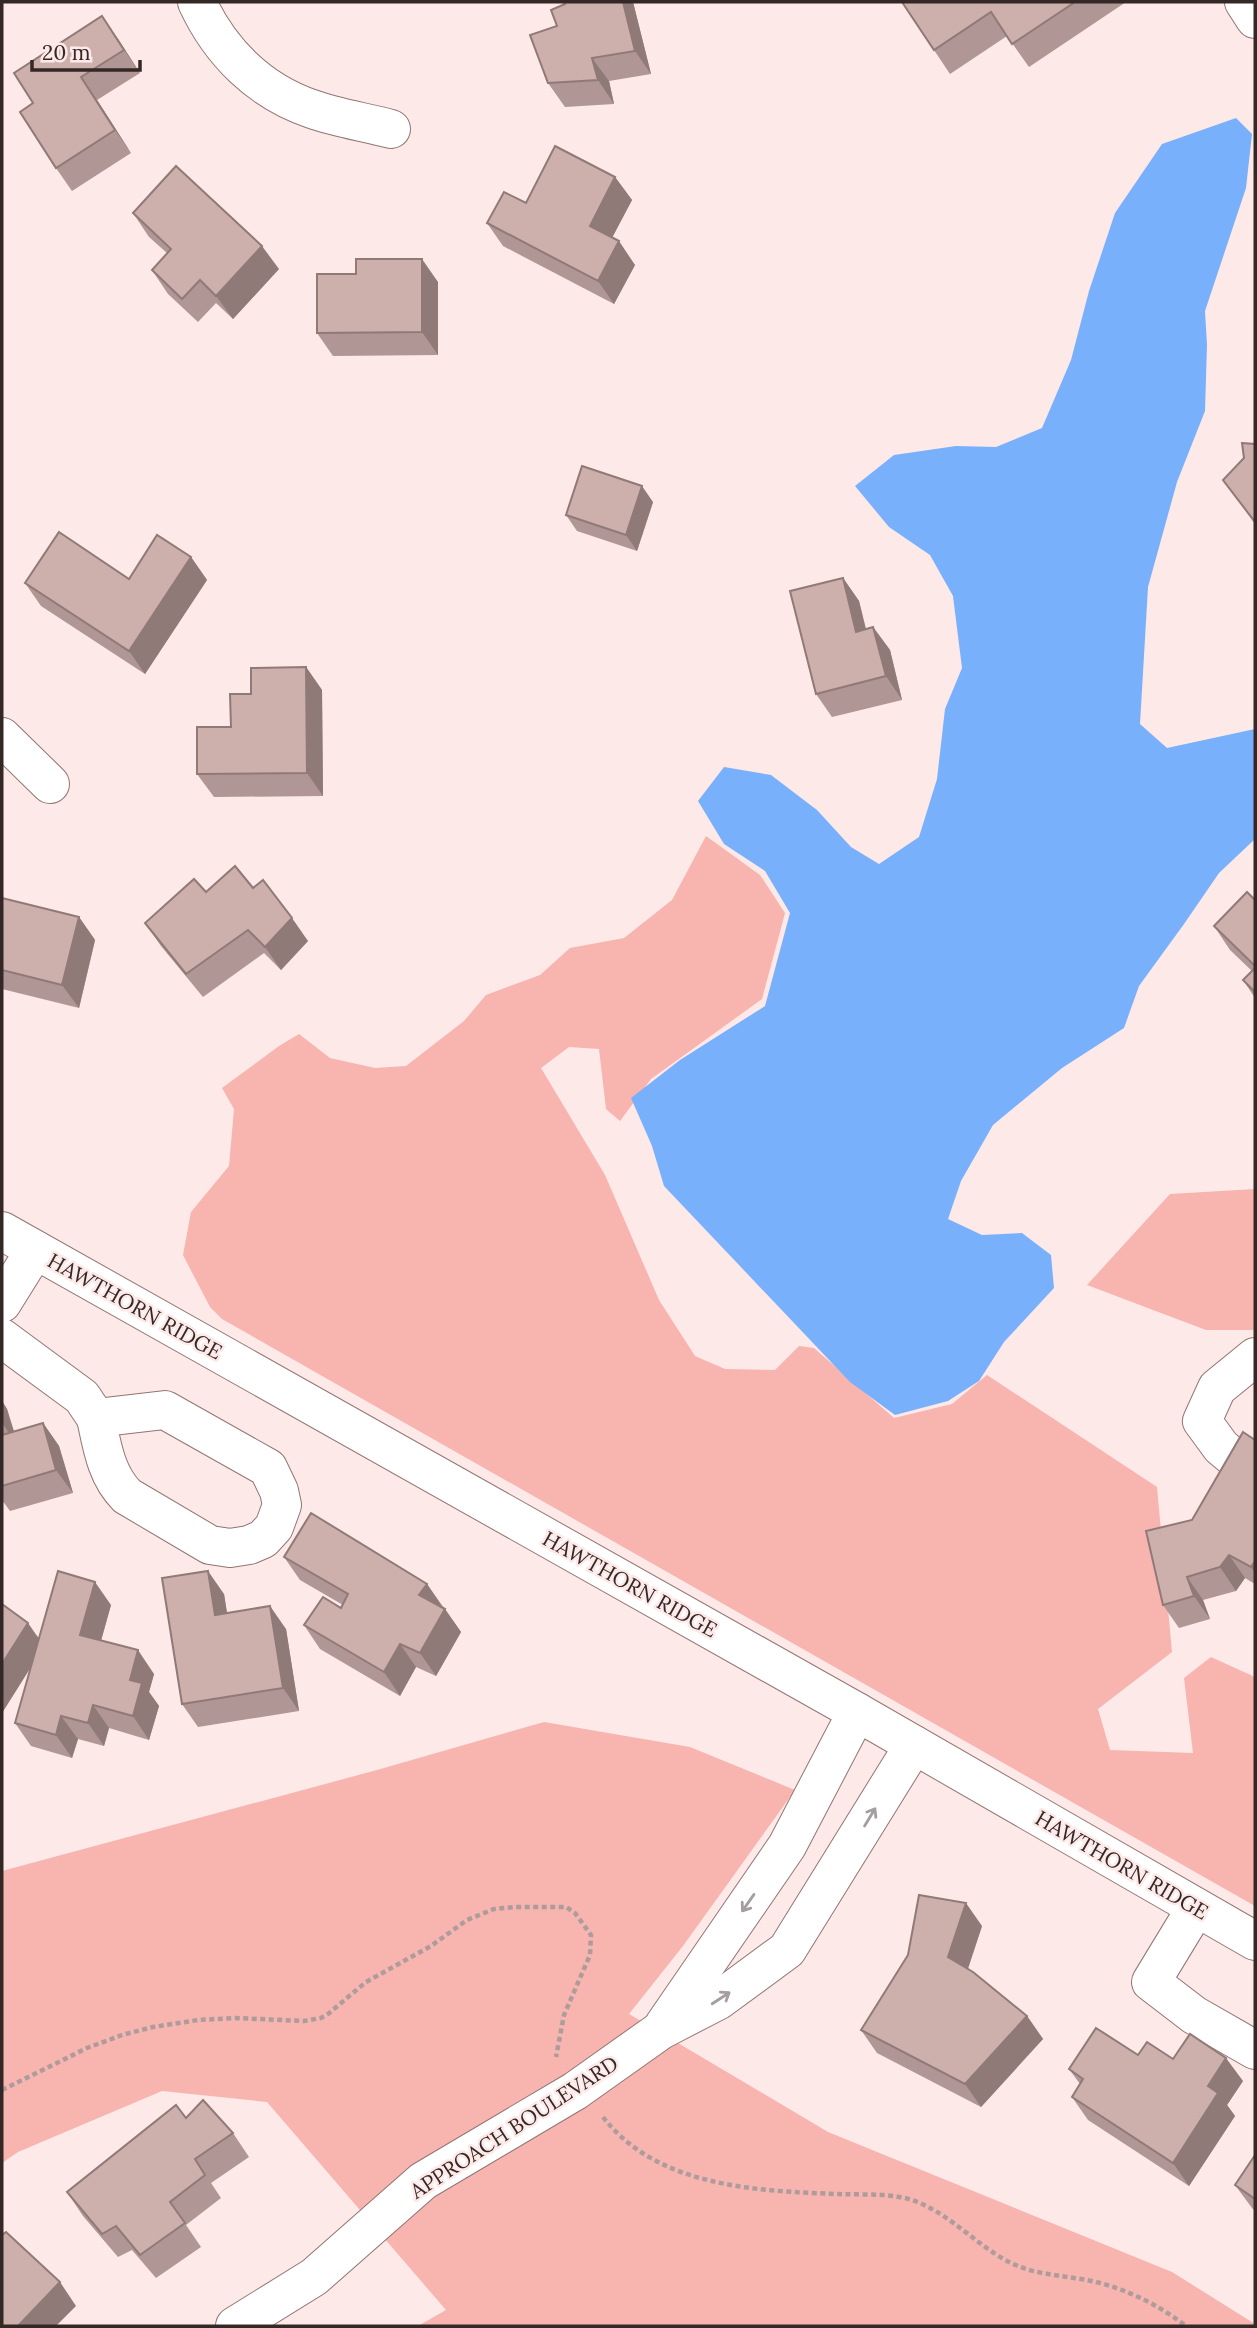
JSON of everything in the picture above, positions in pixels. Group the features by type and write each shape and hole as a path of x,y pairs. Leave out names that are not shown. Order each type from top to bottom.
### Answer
{"street":[{"path":"197,2 228,54 265,88 312,109 391,129"},
{"path":"1244,2 1255,19"},
{"path":"2,737 50,784"},
{"name":"HAWTHORN RIDGE","path":"2,1231 857,1712 1255,1941"},
{"path":"2,1303 35,1250"},
{"path":"2,1338 82,1397 96,1418 105,1460 118,1487 127,1496 211,1545 230,1548 249,1545 263,1539 274,1527 282,1505 279,1491 268,1468 165,1410 96,1418"},
{"path":"1240,1463 1221,1447 1202,1421 1217,1388 1255,1357"},
{"name":"APPROACH BOULEVARD","path":"661,2030 787,1846 857,1712"},
{"name":"APPROACH BOULEVARD","path":"235,2326 314,2277 423,2181 575,2091 661,2030 719,2000 787,1950 914,1745"},
{"path":"1196,1908 1151,1982 1194,2015 1255,2050"}],"shaded area":[{"path":"706,836 760,875 785,913 762,999 651,1079 620,1121 606,1109 599,1049 569,1047 541,1068 605,1175 659,1300 695,1356 725,1369 775,1370 799,1346 814,1348 894,1418 952,1404 987,1375 1157,1487 1172,1652 1098,1709 1110,1750 1193,1753 1184,1678 1211,1657 1255,1677 1255,1906 222,1319 210,1307 183,1255 191,1212 229,1166 234,1109 222,1088 299,1034 330,1058 375,1068 406,1066 464,1021 486,995 540,975 570,948 624,938 672,900"},
{"path":"1255,1189 1255,1330 1206,1330 1087,1285 1170,1194"},
{"path":"544,1722 690,1747 795,1790 683,1946 629,2014 828,2132 1172,2272 1255,2326 418,2326 446,2310 267,2102 162,2091 18,2152 2,2163 2,1871"}],"water":[{"path":"1236,118 1252,134 1246,188 1205,311 1205,411 1177,482 1148,587 1140,724 1167,748 1255,729 1255,839 1219,873 1139,986 1124,1028 1062,1068 993,1125 961,1181 948,1219 982,1235 1022,1233 1051,1255 1054,1288 1004,1342 979,1381 948,1401 895,1415 850,1382 664,1186 652,1146 631,1098 680,1060 765,1006 790,913 765,871 724,844 698,801 724,767 771,775 817,810 851,847 879,864 919,837 937,779 945,709 962,668 953,596 930,555 889,527 855,486 894,455 956,446 996,447 1042,428 1071,360 1089,291 1115,213 1162,144"}],"building":[{"path":"564,2 623,2 635,51 592,58 598,80 548,83 530,35 557,26 551,10 565,4"},
{"path":"902,2 1075,2 1012,44 991,12 934,50"},
{"path":"102,16 124,50 81,77 115,130 56,168 20,112 33,103 14,73"},
{"path":"555,146 615,177 590,226 619,241 598,281 487,223 504,192 526,203"},
{"path":"176,166 262,246 216,296 200,280 182,299 152,270 171,249 133,213"},
{"path":"356,259 422,259 422,332 317,333 317,274 356,274"},
{"path":"1242,443 1255,444 1255,522 1223,480 1244,458"},
{"path":"582,466 642,486 626,535 566,515"},
{"path":"59,532 129,579 157,535 191,557 129,651 25,583"},
{"path":"843,578 856,632 873,627 886,676 816,694 790,591"},
{"path":"306,667 307,773 197,774 197,727 231,727 230,694 251,694 251,668"},
{"path":"235,866 253,888 263,880 292,918 265,947 248,930 186,974 145,923 194,879 206,892"},
{"path":"1247,892 1255,900 1255,966 1214,926"},
{"path":"2,898 79,917 62,985 2,970"},
{"path":"1255,968 1255,992 1243,980"},
{"path":"43,1423 56,1470 2,1486 2,1435"},
{"path":"1243,1432 1255,1440 1255,1561 1251,1567 1229,1555 1220,1567 1187,1577 1194,1596 1163,1605 1146,1531 1192,1520"},
{"path":"311,1513 427,1584 419,1595 445,1609 420,1653 400,1644 384,1672 304,1625 323,1597 341,1608 348,1594 284,1557"},
{"path":"58,1571 95,1582 80,1635 138,1650 130,1680 142,1683 133,1716 93,1705 88,1723 61,1716 56,1735 15,1723"},
{"path":"208,1571 215,1615 270,1606 283,1688 182,1704 162,1578"},
{"path":"2,1604 28,1623 2,1664"},
{"path":"919,1895 966,1903 948,1957 973,1972 1027,2016 965,2084 861,2030 908,1955"},
{"path":"1096,2028 1138,2055 1147,2042 1173,2059 1190,2034 1226,2058 1208,2086 1218,2093 1173,2163 1072,2097 1083,2079 1069,2069"},
{"path":"203,2100 233,2133 195,2159 205,2175 170,2202 185,2223 140,2255 116,2226 102,2234 67,2192 176,2105 186,2118"},
{"path":"1255,2155 1255,2199 1235,2185"},
{"path":"6,2232 60,2282 18,2326 2,2326 2,2235"}]}
